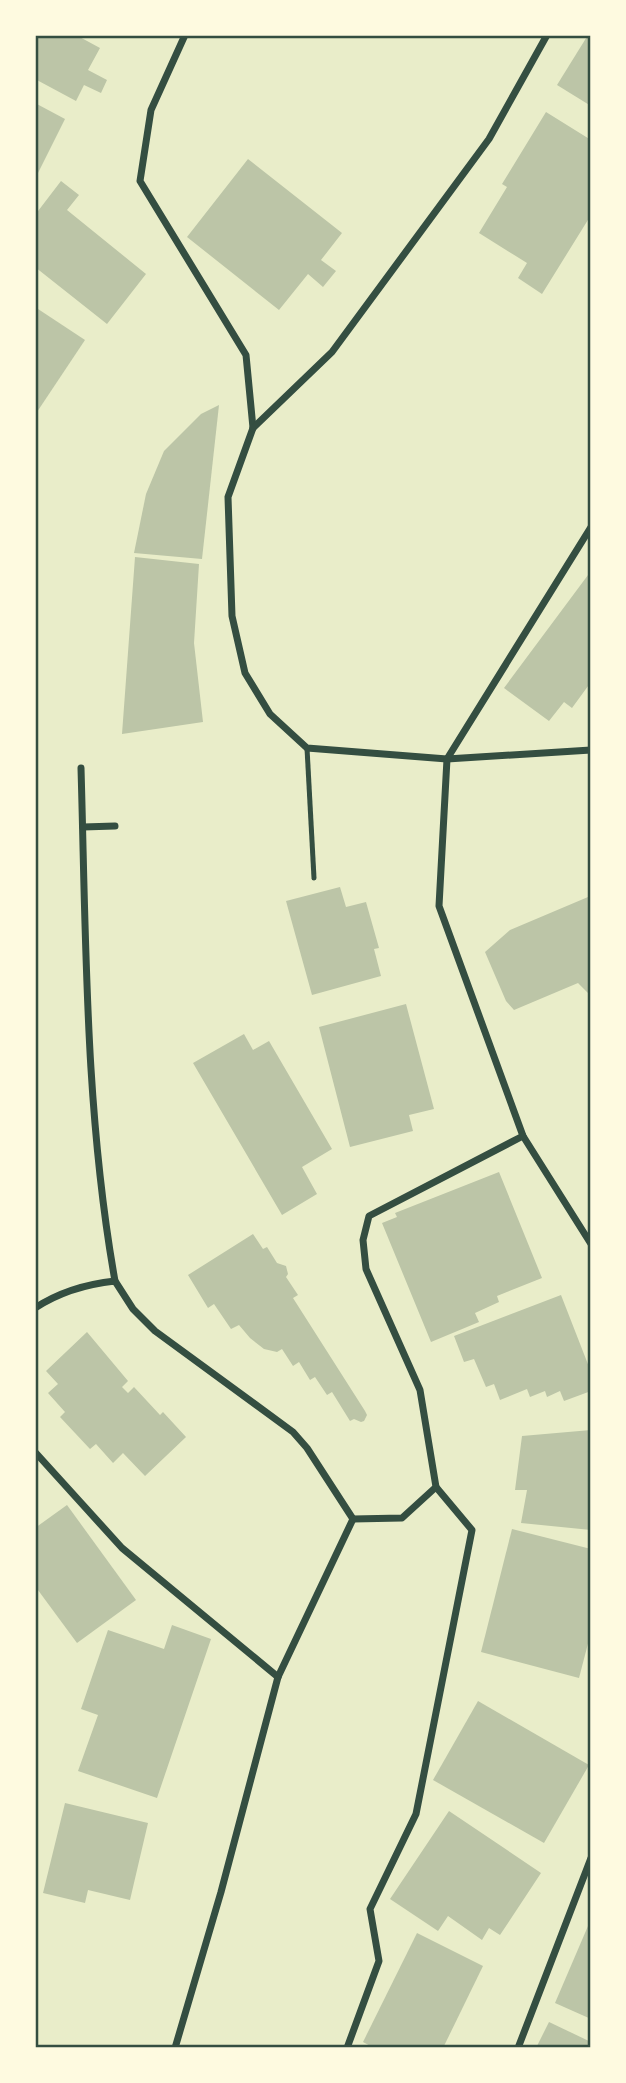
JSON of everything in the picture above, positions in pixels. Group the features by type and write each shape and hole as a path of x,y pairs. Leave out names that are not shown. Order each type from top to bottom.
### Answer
{"street":[{"path":"185,35 151,110 140,181 246,355 253,428 228,497 232,616 245,673 270,714 307,748 447,759 591,750"},
{"path":"253,428 332,352 489,139 547,35"},
{"path":"591,527 447,759 439,906 523,1136 591,1244"},
{"path":"81,768 90,1085 104,1218 115,1282 133,1309 155,1331 293,1432 314,1458 353,1519"},
{"path":"83,827 115,826"},
{"path":"347,2048 379,1961 370,1909 416,1814 472,1530 436,1488 420,1390 366,1269 363,1240 369,1216 523,1136"},
{"path":"35,1308 80,1288 115,1282"},
{"path":"35,1452 122,1548 278,1677"},
{"path":"353,1519 402,1518 436,1488"},
{"path":"175,2048 221,1892 278,1677 353,1519"},
{"path":"518,2048 591,1858"}],"lane":[{"path":"307,748 314,878"}],"building":[{"path":"35,35 76,35 100,48 88,70 107,80 101,93 84,85 76,101 35,79"},
{"path":"588,35 591,35 591,106 557,85"},
{"path":"35,103 65,119 35,179"},
{"path":"546,112 591,140 591,215 542,294 518,278 527,263 479,233 507,187 502,184"},
{"path":"248,159 342,233 321,260 336,271 323,287 308,274 279,310 187,237"},
{"path":"61,181 79,195 67,210 146,274 107,324 35,267 35,215"},
{"path":"35,307 85,340 37,412 35,411"},
{"path":"219,405 202,559 134,553 146,494 164,451 201,414"},
{"path":"135,557 199,564 194,643 203,722 122,734"},
{"path":"591,571 591,682 572,708 564,702 549,721 504,688"},
{"path":"340,887 346,907 366,902 379,948 374,949 381,976 312,995 286,901"},
{"path":"588,897 591,901 591,996 578,983 514,1010 506,1001 485,952 510,930"},
{"path":"406,1004 434,1109 409,1115 413,1131 350,1147 319,1027"},
{"path":"244,1034 253,1050 269,1041 332,1149 302,1167 317,1194 282,1215 193,1063"},
{"path":"499,1172 542,1278 497,1296 499,1302 475,1313 479,1322 431,1342 382,1223 397,1217 395,1213"},
{"path":"253,1234 263,1249 267,1247 277,1263 286,1266 286,1277 298,1295 293,1298 365,1411 367,1415 364,1421 350,1421 332,1392 327,1395 315,1377 310,1380 299,1362 293,1366 282,1349 277,1352 264,1349 239,1325 231,1329 214,1304 208,1308 188,1275"},
{"path":"561,1295 591,1372 591,1391 564,1401 560,1391 547,1397 545,1391 530,1397 527,1389 500,1400 494,1384 486,1387 474,1359 464,1362 454,1336"},
{"path":"87,1332 128,1381 122,1387 128,1393 134,1387 160,1415 163,1412 186,1437 145,1476 123,1453 113,1463 96,1444 90,1449 60,1417 65,1412 48,1393 58,1384 46,1371"},
{"path":"591,1430 591,1530 521,1523 527,1490 515,1490 522,1436"},
{"path":"67,1505 136,1600 77,1643 35,1586 35,1528"},
{"path":"512,1529 591,1549 591,1632 579,1678 481,1652"},
{"path":"172,1625 211,1639 157,1798 78,1771 98,1715 81,1709 108,1630 164,1649"},
{"path":"478,1701 589,1765 544,1843 433,1780"},
{"path":"65,1803 148,1823 130,1900 88,1890 85,1903 43,1893"},
{"path":"449,1811 541,1873 500,1935 489,1928 482,1940 448,1916 438,1931 390,1899"},
{"path":"591,1919 591,2019 555,2003"},
{"path":"417,1933 483,1966 443,2048 374,2048 363,2042"},
{"path":"549,2022 591,2042 591,2048 536,2048"}]}
